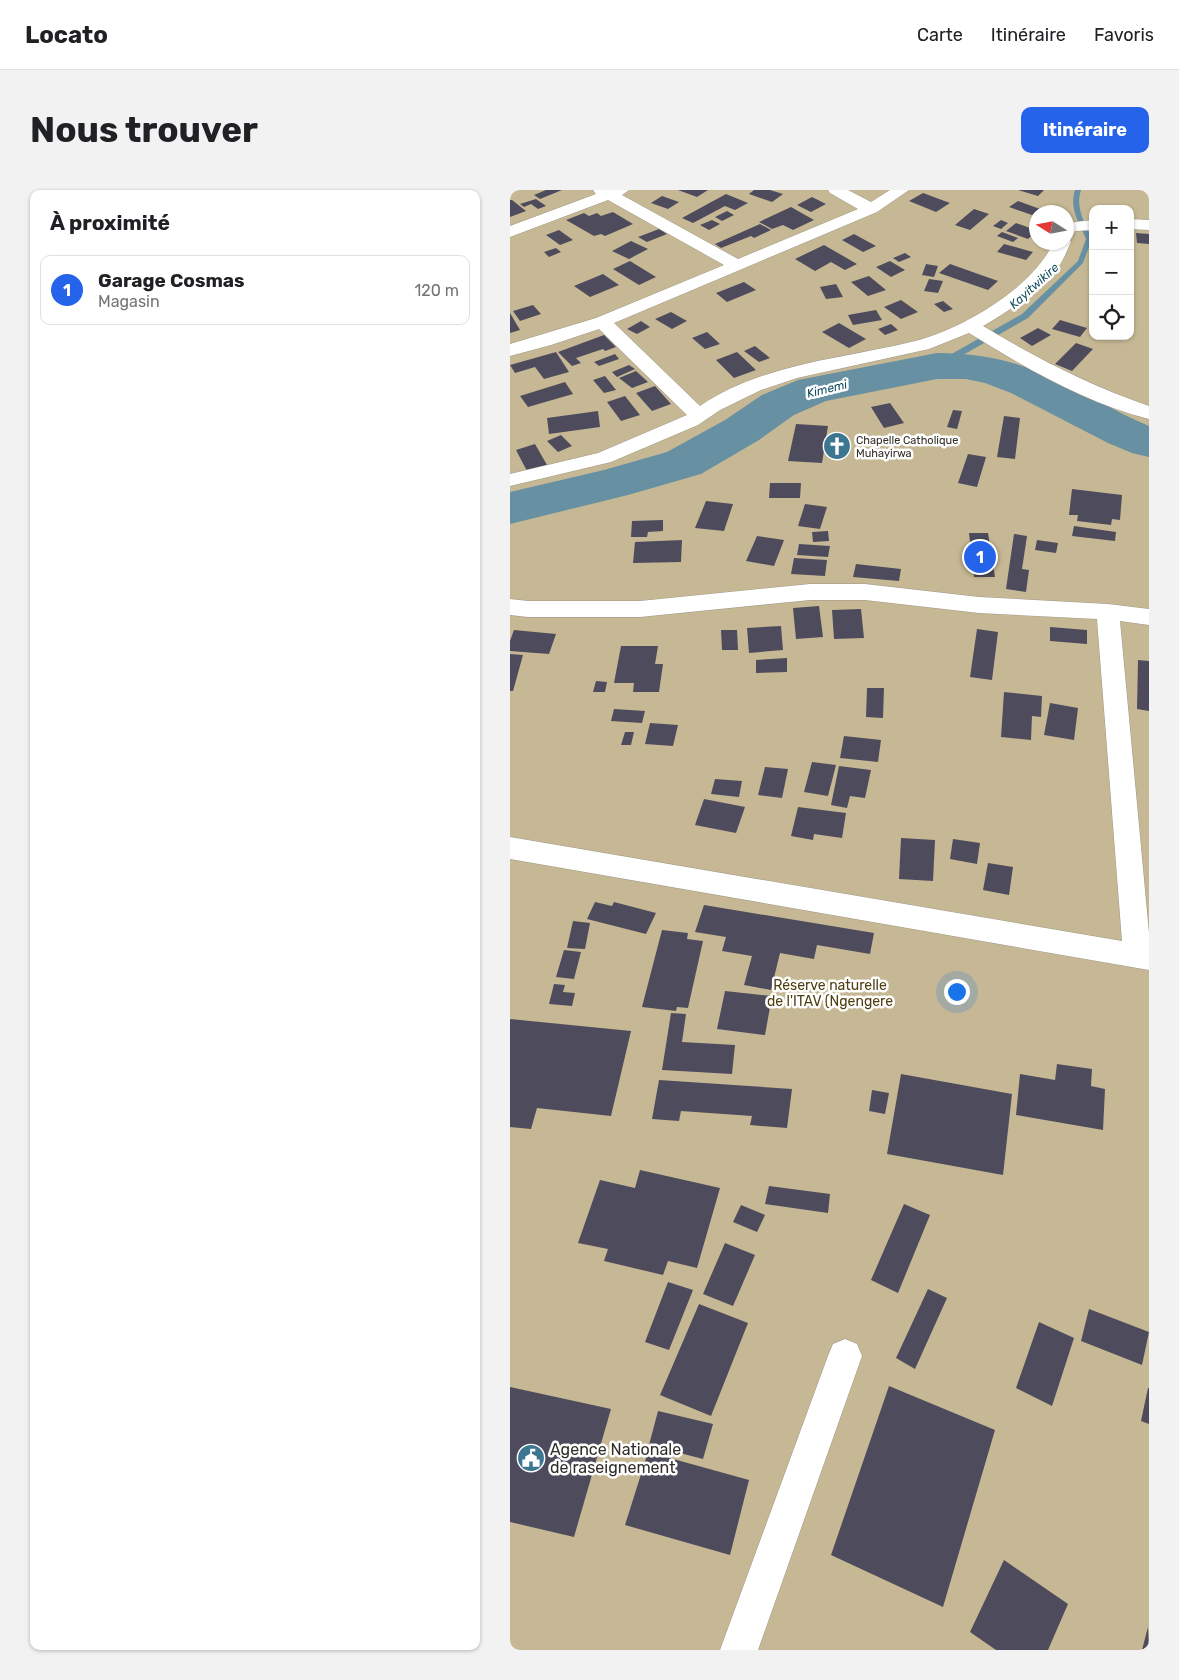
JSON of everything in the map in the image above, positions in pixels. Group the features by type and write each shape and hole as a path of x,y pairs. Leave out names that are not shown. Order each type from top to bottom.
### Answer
{"street":[{"path":"836,190 871,209"},
{"path":"510,350 545,341 602,322 871,209 901,190"},
{"path":"510,232 611,191 737,265"},
{"path":"1134,224 1149,224"},
{"path":"1074,231 1089,226"},
{"path":"510,480 604,458 691,421 713,406 754,386 785,376 922,344 970,326 1000,309 1024,291 1052,263 1058,250"},
{"path":"602,322 699,415"},
{"path":"970,326 1024,359 1073,383 1119,403 1149,413"},
{"path":"510,607 528,609 640,609 810,592 865,592 979,605 1108,612 1149,617"},
{"path":"510,848 1143,956 1108,612"},
{"path":"739,1650 845,1356"}],"green space":[{"name":"Réserve naturelle de l'ITAV (Ngengere","path":"510,190 1149,190 1149,1650 510,1650"}],"building":[{"path":"546,190 562,190 540,199 534,195"},
{"path":"678,190 708,190 697,197"},
{"path":"754,190 770,190 783,194 772,202 749,194"},
{"path":"1018,190 1044,190 1038,196"},
{"path":"923,193 950,203 936,212 909,201"},
{"path":"726,194 748,203 735,210 725,206 693,223 682,218"},
{"path":"662,196 679,202 668,209 651,203"},
{"path":"812,197 826,204 811,212 797,205"},
{"path":"536,199 546,206 538,209 531,204 524,207 520,204"},
{"path":"510,200 512,200 526,211 510,217"},
{"path":"1018,201 1029,205 1029,214 1009,207"},
{"path":"791,207 814,220 793,230 783,225 772,229 759,222"},
{"path":"974,209 989,214 970,230 955,225"},
{"path":"727,211 734,215 722,221 715,217"},
{"path":"613,212 633,224 605,236 601,234 594,236 566,220 584,213 589,216 597,213 601,216"},
{"path":"712,220 720,224 709,230 700,225"},
{"path":"1001,220 1008,223 1001,229 993,226"},
{"path":"1016,223 1029,228 1029,238 1028,239 1006,231"},
{"path":"760,224 771,230 754,238 751,236 721,248 715,244"},
{"path":"659,229 667,234 647,242 638,237"},
{"path":"559,230 573,240 560,245 546,235"},
{"path":"1002,232 1018,238 1013,242 997,236"},
{"path":"1136,233 1149,234 1149,244 1137,243"},
{"path":"854,234 876,246 863,252 842,240"},
{"path":"631,241 648,249 629,259 612,251"},
{"path":"1004,244 1033,252 1026,260 997,252"},
{"path":"824,245 857,264 845,270 831,262 815,271 795,259"},
{"path":"556,248 561,252 549,257 544,252"},
{"path":"905,253 911,257 899,262 893,258"},
{"path":"630,261 656,277 639,285 613,269"},
{"path":"890,261 905,270 891,277 876,267"},
{"path":"926,264 938,266 934,277 922,275"},
{"path":"950,264 998,281 988,290 939,273"},
{"path":"603,274 619,285 590,297 574,286"},
{"path":"869,276 886,290 868,296 851,282"},
{"path":"929,279 943,281 938,293 924,291"},
{"path":"744,282 756,290 727,302 716,293"},
{"path":"836,284 843,297 826,299 820,287"},
{"path":"901,300 918,312 901,319 884,307"},
{"path":"943,301 953,309 944,312 934,304"},
{"path":"533,305 541,314 520,321 513,311"},
{"path":"876,310 882,320 853,325 848,315"},
{"path":"671,312 687,321 672,329 655,319"},
{"path":"510,313 520,330 510,333"},
{"path":"1060,320 1087,328 1080,337 1052,329"},
{"path":"641,321 650,327 637,334 627,329"},
{"path":"839,323 866,339 849,348 822,332"},
{"path":"891,324 898,330 885,335 878,329"},
{"path":"1038,328 1051,335 1032,346 1020,338"},
{"path":"707,332 720,344 705,349 692,338"},
{"path":"604,335 616,347 605,351 603,349 576,358 581,363 572,366 558,352"},
{"path":"1076,343 1093,349 1072,371 1055,364"},
{"path":"755,346 770,358 759,362 744,351"},
{"path":"556,352 569,372 544,379 535,367 515,373 510,365"},
{"path":"737,352 756,370 734,378 716,360"},
{"path":"615,354 619,359 599,366 594,362"},
{"path":"629,365 635,369 617,377 612,372"},
{"path":"636,371 648,382 632,388 619,378"},
{"path":"605,376 616,390 604,393 593,380"},
{"path":"565,382 573,394 528,407 520,396"},
{"path":"655,386 671,404 652,411 636,393"},
{"path":"625,396 640,415 621,421 607,402"},
{"path":"890,403 904,423 884,428 871,407"},
{"path":"953,410 962,411 957,429 947,427"},
{"path":"598,411 600,427 549,434 547,418"},
{"path":"1004,416 1020,418 1015,459 997,457"},
{"path":"796,424 828,426 822,463 788,461"},
{"path":"561,435 572,446 558,452 547,441"},
{"path":"535,444 547,465 527,471 516,450"},
{"path":"968,454 986,457 977,487 958,483"},
{"path":"770,483 801,483 800,498 769,498"},
{"path":"1072,489 1122,495 1120,520 1112,519 1111,525 1077,521 1078,515 1069,515"},
{"path":"706,501 733,504 724,531 695,528"},
{"path":"805,504 827,507 820,529 798,526"},
{"path":"663,520 663,531 648,532 647,537 631,537 632,521"},
{"path":"1074,526 1116,532 1115,541 1072,536"},
{"path":"828,531 829,541 813,542 812,532"},
{"path":"969,533 988,533 995,577 974,577"},
{"path":"1014,534 1027,536 1022,569 1029,570 1026,592 1006,589"},
{"path":"757,536 784,540 774,566 746,561"},
{"path":"682,540 681,562 633,563 635,542"},
{"path":"1037,540 1058,543 1056,553 1035,550"},
{"path":"799,544 830,546 828,557 797,555"},
{"path":"794,558 827,560 825,576 791,574"},
{"path":"856,564 901,569 899,581 853,577"},
{"path":"819,606 823,637 796,639 793,608"},
{"path":"861,609 864,638 834,639 832,610"},
{"path":"781,626 783,650 749,653 747,628"},
{"path":"1050,627 1087,630 1087,644 1050,641"},
{"path":"977,629 998,632 992,680 970,677"},
{"path":"514,630 556,634 549,654 510,651 510,641"},
{"path":"721,630 737,630 738,650 722,650"},
{"path":"621,646 658,646 655,664 663,664 659,692 633,692 634,683 614,683"},
{"path":"510,654 523,655 513,691 510,691"},
{"path":"787,658 787,672 756,673 756,660"},
{"path":"1138,660 1149,661 1149,711 1137,709"},
{"path":"596,681 607,682 605,692 593,692"},
{"path":"867,688 884,688 883,718 866,717"},
{"path":"1004,692 1042,696 1041,717 1032,716 1031,740 1001,737"},
{"path":"1050,703 1078,708 1074,740 1044,735"},
{"path":"614,709 645,711 642,723 611,721"},
{"path":"650,723 678,725 673,746 645,744"},
{"path":"625,732 634,732 631,745 621,745"},
{"path":"844,736 881,740 878,762 840,758"},
{"path":"812,762 836,765 828,796 804,792"},
{"path":"839,766 871,770 865,798 850,796 847,808 831,805"},
{"path":"765,767 788,769 782,798 758,795"},
{"path":"715,779 742,781 739,797 711,794"},
{"path":"704,799 745,807 736,833 695,825"},
{"path":"798,807 846,813 842,838 814,834 813,840 791,836"},
{"path":"901,838 935,840 933,881 899,879"},
{"path":"953,839 980,843 977,864 950,859"},
{"path":"988,863 1013,867 1009,895 983,890"},
{"path":"595,902 612,906 614,902 656,913 646,934 587,919"},
{"path":"704,905 874,933 870,954 817,945 814,959 780,953 771,990 744,985 752,956 722,951 726,937 695,932"},
{"path":"573,921 590,923 585,949 567,948"},
{"path":"662,930 688,933 687,939 703,941 688,1008 677,1007 676,1011 642,1007"},
{"path":"564,950 581,952 574,979 556,977"},
{"path":"554,984 565,985 563,992 575,993 572,1006 549,1004"},
{"path":"725,991 772,996 765,1035 717,1029"},
{"path":"671,1013 686,1014 682,1042 735,1045 732,1074 662,1070"},
{"path":"510,1019 631,1031 611,1116 537,1108 531,1129 510,1127"},
{"path":"1057,1064 1092,1069 1091,1086 1105,1089 1103,1130 1016,1115 1020,1074 1055,1080"},
{"path":"901,1074 1012,1094 1003,1175 887,1154"},
{"path":"659,1080 792,1089 787,1128 750,1125 752,1116 681,1111 679,1121 652,1119"},
{"path":"872,1090 889,1093 885,1114 869,1111"},
{"path":"640,1170 720,1188 697,1268 668,1261 663,1275 604,1261 608,1249 578,1243 600,1180 635,1188"},
{"path":"769,1186 830,1194 828,1213 765,1204"},
{"path":"904,1204 930,1215 898,1293 871,1280"},
{"path":"741,1205 765,1215 757,1232 733,1222"},
{"path":"725,1243 755,1255 733,1306 703,1294"},
{"path":"668,1282 693,1290 669,1350 645,1342"},
{"path":"928,1289 947,1298 915,1369 896,1358"},
{"path":"699,1304 748,1323 711,1416 660,1395"},
{"path":"1089,1309 1149,1332 1142,1365 1081,1341"},
{"path":"1039,1322 1074,1338 1052,1406 1016,1388"},
{"path":"889,1386 995,1430 943,1607 831,1555"},
{"path":"510,1387 611,1409 574,1537 510,1522"},
{"path":"1149,1388 1149,1424 1141,1421"},
{"path":"658,1411 713,1424 703,1459 649,1445"},
{"path":"648,1452 749,1480 730,1555 625,1525"},
{"path":"1004,1560 1068,1604 1048,1650 996,1650 970,1632"},
{"path":"1148,1627 1149,1650 1142,1650"}],"waterway":[{"name":"Kayitwikire","path":"937,366 1025,316 1081,262 1089,239 1076,209 1078,190"},
{"name":"Kimemi","path":"510,508 611,484 684,463 742,430 778,405 814,390 937,366 966,366 996,372 1027,383 1125,433 1149,443"}],"place":[{"name":"Chapelle Catholique Muhayirwa","path":"837,446"},
{"name":"Garage Cosmas","path":"980,557"},
{"name":"Agence Nationale de raseignement","path":"531,1458"}]}
